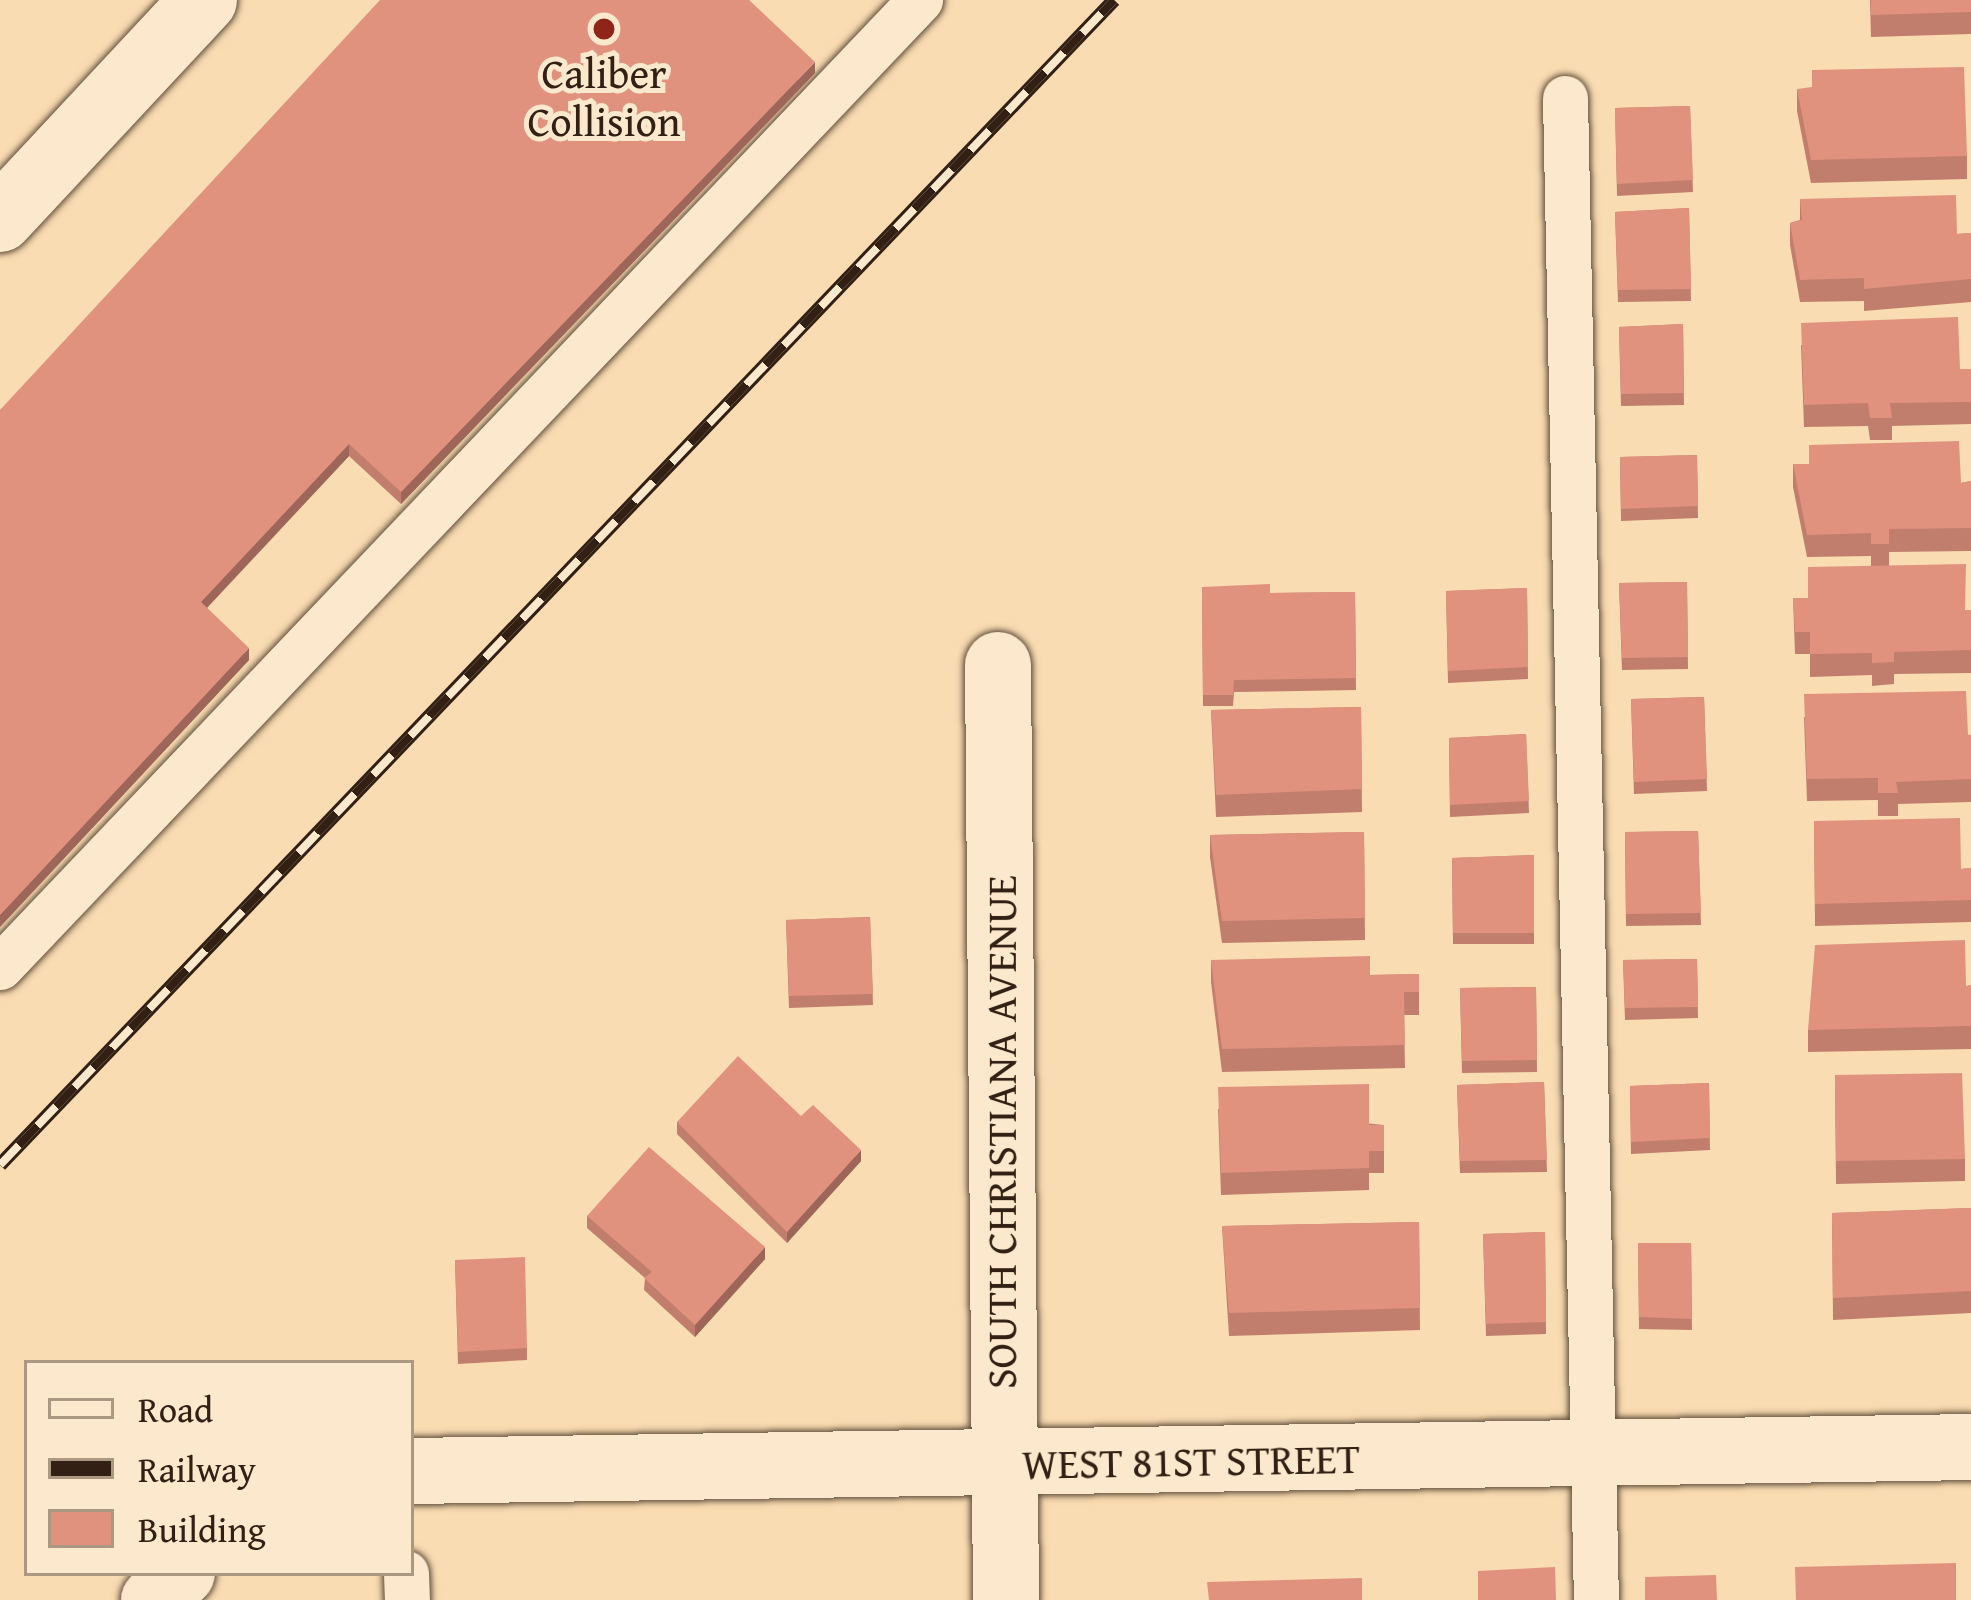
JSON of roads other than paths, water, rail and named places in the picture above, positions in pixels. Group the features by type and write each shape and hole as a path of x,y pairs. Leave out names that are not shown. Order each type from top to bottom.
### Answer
{"street":[{"path":"0,219 204,0"},
{"name":"SOUTH CHRISTIANA AVENUE","path":"998,665 1006,1600"},
{"name":"WEST 81ST STREET","path":"414,1471 1971,1447"},
{"path":"154,1600 179,1576"}],"lane":[{"path":"0,967 920,0"},
{"path":"1565,98 1596,1600"}],"railway":[{"path":"0,1165 1114,0"}],"place":[{"name":"Caliber Collision","path":"604,29"}]}
